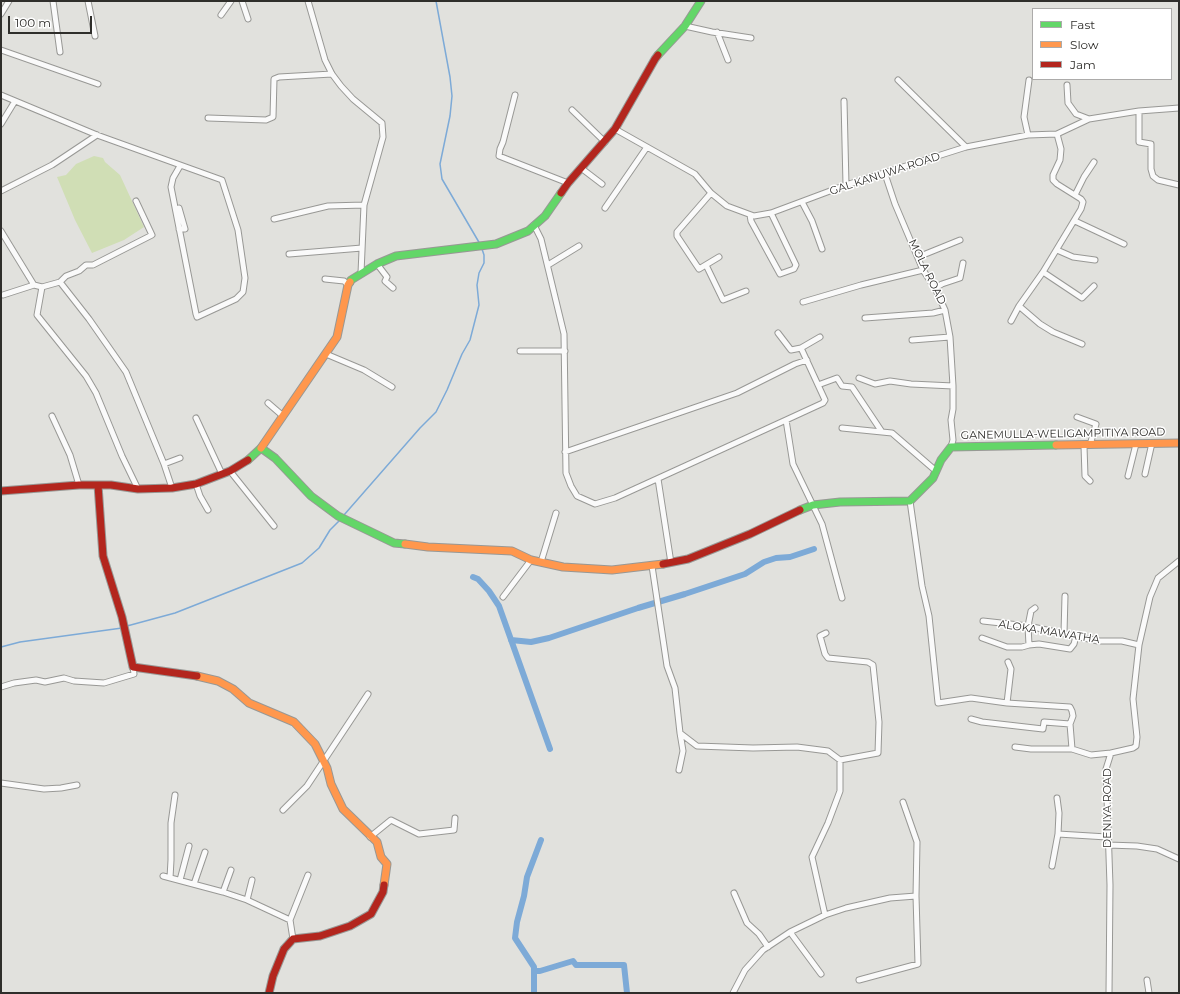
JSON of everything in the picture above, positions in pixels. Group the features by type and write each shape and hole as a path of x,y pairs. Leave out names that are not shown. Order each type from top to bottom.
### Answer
{"street":[{"path":"53,1 60,52"},
{"path":"88,1 95,36"},
{"path":"221,15 231,1"},
{"path":"242,1 248,19"},
{"path":"308,1 325,60 332,74 353,99 382,123 383,137 364,205 361,273"},
{"path":"1,491 79,485 111,485 138,489 172,488 196,484 230,471 246,462 261,448 337,337 348,285 351,280 377,264 396,256 496,244 528,231 545,216 568,183 615,129 655,60 685,26 700,1"},
{"path":"1,14 7,2"},
{"path":"685,26 752,38"},
{"path":"717,32 728,60"},
{"path":"1,50 98,84"},
{"path":"208,118 266,120 273,117 274,79 279,77 332,74"},
{"path":"898,80 966,147"},
{"path":"1028,135 1024,117 1029,80"},
{"path":"1067,85 1068,103 1076,114 1089,119"},
{"path":"1,95 97,135 222,180 238,230 245,278 243,292 236,299 198,317 196,314 171,187 173,178 180,166"},
{"path":"515,95 499,156 568,183"},
{"path":"1,124 15,101"},
{"path":"844,101 846,186"},
{"name":"GAL KANUWA ROAD","path":"615,129 695,174 711,192 727,206 754,216 771,213 846,186 966,147 1028,135 1057,134 1089,119 1139,111 1179,108"},
{"path":"572,110 605,142"},
{"path":"1139,111 1139,142 1152,144 1151,169 1153,176 1158,180 1179,185"},
{"path":"1011,321 1019,306 1043,272 1082,209 1082,199 1053,180 1053,175 1060,160 1061,149 1057,134"},
{"path":"1,191 52,165 97,135"},
{"path":"605,208 647,147"},
{"path":"1075,195 1094,162"},
{"path":"581,168 602,184"},
{"name":"MOLA ROAD","path":"885,174 923,270 935,288 945,310 950,337 953,386 953,409 951,420 953,440 951,447"},
{"path":"711,192 677,232 677,236 700,269 719,257"},
{"path":"3,295 34,285 42,287 60,282 66,276 79,271 86,265 93,265 152,235 136,201"},
{"path":"802,202 812,221 822,249"},
{"path":"274,219 328,206 364,205"},
{"path":"180,208 185,229 180,229"},
{"path":"750,215 751,221 780,274 794,269 796,265 771,213"},
{"path":"1075,221 1124,244"},
{"path":"534,225 541,239 564,334 566,473 577,496 595,504 615,498 823,403 825,400 801,348"},
{"path":"1,231 34,285"},
{"path":"918,257 960,240"},
{"path":"548,265 579,246"},
{"path":"289,254 362,248"},
{"path":"1057,250 1073,257 1095,260"},
{"path":"935,288 960,278 963,262"},
{"path":"377,264 387,277 385,281 394,288"},
{"path":"706,265 723,300 746,291"},
{"path":"803,302 861,285 923,270"},
{"path":"1043,272 1082,298 1094,286"},
{"path":"325,279 344,281 348,285"},
{"path":"60,282 89,319 126,372 164,464 172,488"},
{"path":"42,287 37,315 86,376 96,393 122,456 138,489"},
{"path":"1019,306 1040,324 1053,332 1082,344"},
{"path":"865,318 933,313 945,310"},
{"path":"778,333 791,350 801,348 820,337"},
{"path":"912,340 950,337"},
{"path":"520,351 565,351"},
{"path":"326,354 364,370 392,387"},
{"path":"565,452 737,393 795,364 807,360"},
{"path":"818,385 837,378 842,386 852,387 882,432"},
{"path":"859,378 876,384 890,381 911,384 953,386"},
{"path":"268,403 284,416"},
{"path":"52,416 70,455 79,485"},
{"path":"1077,416 1096,424 1087,446 1085,476 1090,481"},
{"path":"196,418 222,474"},
{"path":"786,420 793,464 822,524 842,598"},
{"path":"842,428 892,433 936,471"},
{"name":"GANEMULLA-WELIGAMPITIYA ROAD","path":"910,501 933,478 951,447 1005,445 1087,446 1179,442"},
{"path":"1145,474 1152,443"},
{"path":"1128,476 1136,444"},
{"path":"261,448 275,458 311,496 338,516 394,543 428,547 512,551 531,560 563,567 612,570 671,563 688,559 750,534 813,505 840,502 910,501 922,586 929,616 938,703 971,698 1007,703 1070,707 1073,716 1070,724 1072,749"},
{"path":"164,464 180,458"},
{"path":"230,471 274,526"},
{"path":"658,479 671,563"},
{"path":"196,484 200,496 208,510"},
{"path":"1,687 14,682 36,680 45,682 64,678 74,682 104,682 134,674 122,617 103,556 98,485"},
{"path":"541,562 556,514"},
{"path":"503,597 531,560"},
{"name":"DENIYA ROAD","path":"1110,993 1110,885 1107,837 1106,769 1111,753 1136,746 1137,736 1133,699 1139,645 1150,596 1158,578 1179,560"},
{"path":"652,566 667,666 675,688 683,751 680,770"},
{"path":"1064,633 1065,596"},
{"path":"1029,645 1028,626 1031,611 1034,608"},
{"name":"ALOKA MAWATHA","path":"983,621 1028,626 1098,641 1122,641 1139,645"},
{"path":"680,733 697,746 753,748 797,747 828,751 840,760 878,753 879,722 872,665 868,662 828,658 825,654 820,636 826,633"},
{"path":"982,638 1007,647 1039,644 1070,650 1074,644 1076,636"},
{"path":"1007,703 1011,669 1008,662"},
{"path":"133,667 200,676 218,681 233,689 249,703 294,722 315,744 327,768 331,784 343,809 370,837 377,842 381,857 386,864 383,892 371,914 350,926 320,936 293,939 284,949 273,976 269,993"},
{"path":"283,810 307,786 368,694"},
{"path":"971,719 982,722 1043,728 1044,722 1070,724"},
{"path":"1015,747 1031,749 1072,749 1091,755 1111,753"},
{"path":"825,915 812,857 828,823 840,791 840,760"},
{"path":"1,783 44,789 77,785"},
{"path":"170,878 171,823 175,795"},
{"path":"1052,866 1058,834 1059,813 1057,798"},
{"path":"859,980 918,964 916,896 917,842 904,802"},
{"path":"370,837 391,820 419,834 454,830 455,818"},
{"path":"1058,834 1107,837"},
{"path":"1108,845 1137,846 1157,849 1179,859"},
{"path":"180,880 189,846"},
{"path":"194,884 205,852"},
{"path":"223,892 231,870"},
{"path":"293,939 290,920 297,906 308,875"},
{"path":"163,876 247,900 290,920"},
{"path":"247,900 252,880"},
{"path":"734,893 747,923 759,934 768,947"},
{"path":"733,993 745,970 762,950 790,932 825,915 846,908 890,898 916,896"},
{"path":"790,932 821,974"},
{"path":"1146,980 1149,993"}],"green space":[{"path":"94,156 103,158 105,162 120,175 144,227 124,240 92,253 75,220 57,177 66,175 76,164"}],"waterway":[{"path":"436,1 452,96 450,116 440,164 442,179 480,244"},
{"path":"344,515 420,428 436,412 462,354 470,340 479,305 477,285 479,273 484,263 482,249"},
{"path":"127,626 175,613 302,563 319,548 330,530 340,520"},
{"path":"511,640 531,642 549,638 745,574 764,562 776,558 790,557 814,549"},
{"path":"473,577 478,579 489,591 499,606 550,749"},
{"path":"1,647 20,642 122,628"},
{"path":"534,993 534,967 515,938 527,877 541,840"},
{"path":"534,971 540,971 573,961 576,965 624,965 627,993"}],"traffic: fast":[{"path":"658,55 685,26 701,1"},
{"path":"350,282 377,264 396,256 496,244 528,231 545,216 561,193"},
{"path":"800,510 813,505 840,502 910,501 933,478 941,460 951,447 1056,445"},
{"path":"248,460 261,448 275,458 311,496 338,516 394,543 405,544"}],"traffic: slow":[{"path":"261,448 337,337 348,285 350,282"},
{"path":"1056,445 1179,443"},
{"path":"405,544 428,547 512,551 531,560 563,567 612,570 663,564"},
{"path":"197,676 218,681 233,689 249,703 294,722 315,744 327,768 331,784 343,809 377,842 381,857 387,864 384,885"}],"traffic: jam":[{"path":"561,193 615,129 658,55"},
{"path":"1,491 79,485 111,485 138,489 172,488 196,484 230,471 248,460"},
{"path":"98,485 103,556 122,617 133,667 197,676"},
{"path":"663,564 688,559 750,534 800,510"},
{"path":"269,993 273,976 284,949 293,939 320,936 350,926 371,914 383,892 384,885"}]}
